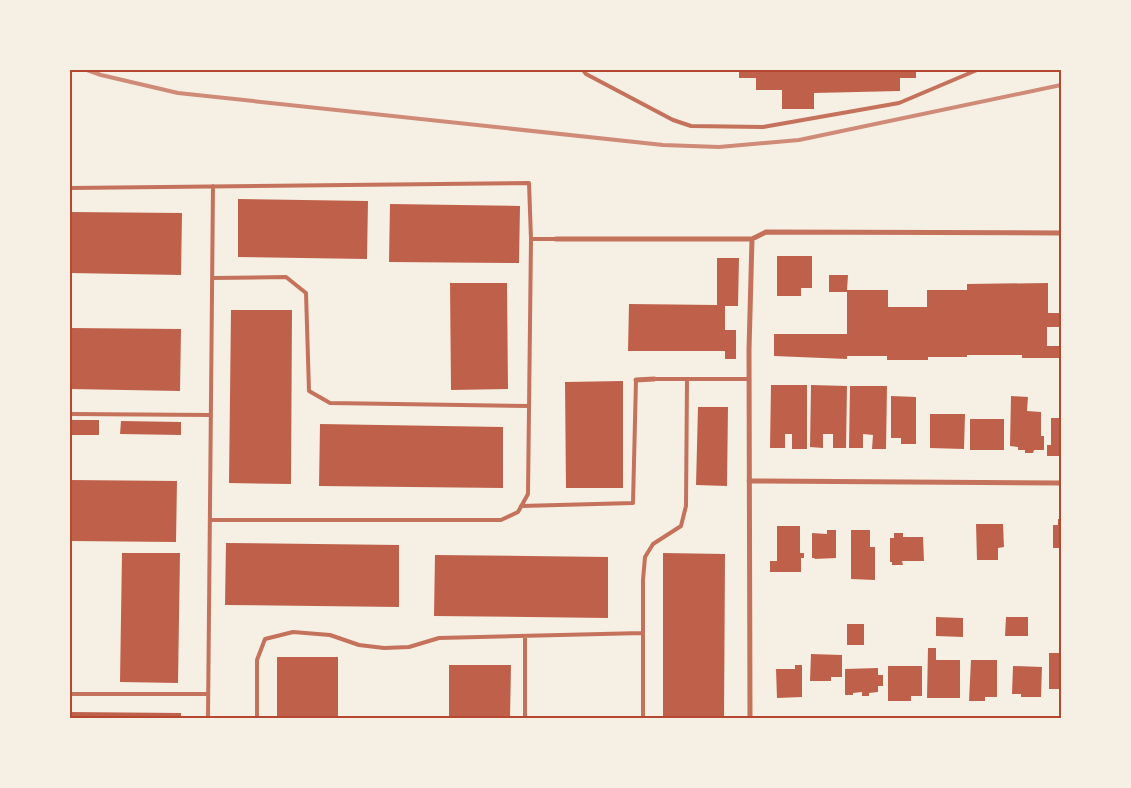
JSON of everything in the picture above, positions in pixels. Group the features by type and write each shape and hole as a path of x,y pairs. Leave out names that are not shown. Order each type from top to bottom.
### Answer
{"street":[{"path":"556,240 752,239 766,232 1061,233"},
{"path":"750,718 749,379 752,239"},
{"path":"636,380 654,379"},
{"path":"749,481 1061,483"}],"lane":[{"path":"583,70 586,74 673,120 691,126 763,127 900,102 977,70"},
{"path":"70,188 529,184 531,239 528,494 518,512 501,520 210,520"},
{"path":"208,718 213,186"},
{"path":"531,239 556,240"},
{"path":"212,278 286,277 306,293 309,391 330,403 529,406"},
{"path":"654,379 749,379"},
{"path":"521,506 633,503 636,380"},
{"path":"642,718 643,580 646,557 653,544 681,526 686,506 687,380"},
{"path":"70,414 211,415"},
{"path":"257,718 257,660 265,639 293,632 330,635 358,645 384,648 409,647 439,638 643,634"},
{"path":"525,636 525,718"},
{"path":"70,694 208,694"}],"building":[{"path":"739,70 916,70 916,78 900,78 900,91 814,93 814,109 782,109 782,90 756,90 756,78 739,78"},
{"path":"238,199 368,201 367,259 238,257"},
{"path":"390,204 520,206 519,263 389,262"},
{"path":"70,212 182,213 181,275 70,273"},
{"path":"777,256 812,256 812,288 801,288 801,296 777,296"},
{"path":"717,258 739,258 738,306 725,306 725,330 736,330 736,359 725,359 725,351 628,351 629,304 717,305"},
{"path":"829,275 848,275 847,290 888,290 888,307 927,307 927,290 967,290 967,284 1048,283 1048,313 1061,313 1061,327 1047,327 1047,346 1061,346 1061,358 1022,358 1022,355 967,355 967,357 928,357 928,360 887,360 887,356 847,356 847,359 774,356 774,334 847,334 847,292 829,292"},
{"path":"450,283 507,283 508,389 451,390"},
{"path":"231,310 292,310 291,484 229,483"},
{"path":"70,328 181,329 180,391 70,389"},
{"path":"623,381 623,488 566,488 565,382"},
{"path":"771,385 807,385 807,449 792,449 792,434 785,434 785,448 770,448"},
{"path":"811,385 847,386 846,448 833,448 833,434 823,434 823,448 810,447"},
{"path":"850,386 887,386 886,449 872,449 873,435 863,434 863,448 849,448"},
{"path":"891,396 916,397 916,444 901,444 901,438 891,438"},
{"path":"1011,396 1028,397 1027,411 1041,412 1041,436 1044,436 1044,450 1034,450 1033,453 1025,453 1025,450 1018,450 1018,447 1010,446"},
{"path":"698,407 728,407 727,486 696,485"},
{"path":"930,414 965,414 964,449 930,448"},
{"path":"1051,418 1061,418 1061,456 1047,456 1047,445 1051,445"},
{"path":"970,419 1004,419 1004,450 970,450"},
{"path":"70,420 99,420 99,435 70,435"},
{"path":"121,421 181,422 181,435 120,434"},
{"path":"320,424 503,427 503,488 319,486"},
{"path":"70,480 177,481 176,542 70,541"},
{"path":"1058,519 1061,519 1061,548 1053,548 1053,525 1058,525"},
{"path":"976,524 1003,524 1004,547 998,548 998,560 977,560"},
{"path":"777,526 800,526 800,553 804,553 804,558 801,558 801,572 770,572 770,561 777,561"},
{"path":"827,530 836,530 836,558 814,559 812,558 812,533 827,534"},
{"path":"851,530 870,530 870,547 875,547 875,580 851,579"},
{"path":"894,533 903,533 903,537 923,537 924,561 902,561 903,565 892,565 892,562 890,562 890,538 894,538"},
{"path":"226,543 399,545 399,607 225,605"},
{"path":"122,553 180,553 178,683 120,682"},
{"path":"663,553 725,554 724,718 663,718"},
{"path":"435,555 608,557 608,618 434,616"},
{"path":"936,617 963,618 963,637 936,636"},
{"path":"1006,617 1028,617 1028,636 1005,636"},
{"path":"847,624 864,624 864,645 847,645"},
{"path":"928,648 936,648 936,660 960,660 960,698 927,698"},
{"path":"1049,653 1061,653 1061,689 1049,689"},
{"path":"811,654 842,655 842,677 831,677 831,681 810,681"},
{"path":"277,657 338,657 338,718 277,718"},
{"path":"971,660 997,660 997,697 985,697 985,701 969,701"},
{"path":"449,665 511,665 510,718 449,718"},
{"path":"795,665 802,665 802,697 777,698 776,669 795,669"},
{"path":"888,666 922,666 922,696 911,696 911,701 888,701"},
{"path":"1013,666 1042,667 1041,697 1021,697 1021,694 1012,694"},
{"path":"878,668 878,675 883,675 883,686 878,686 878,692 869,693 869,696 862,696 862,692 845,695 845,669"},
{"path":"70,712 181,713 181,718 70,718"}],"railway":[{"path":"87,70 178,93 663,145 719,147 799,140 1061,85"}]}
